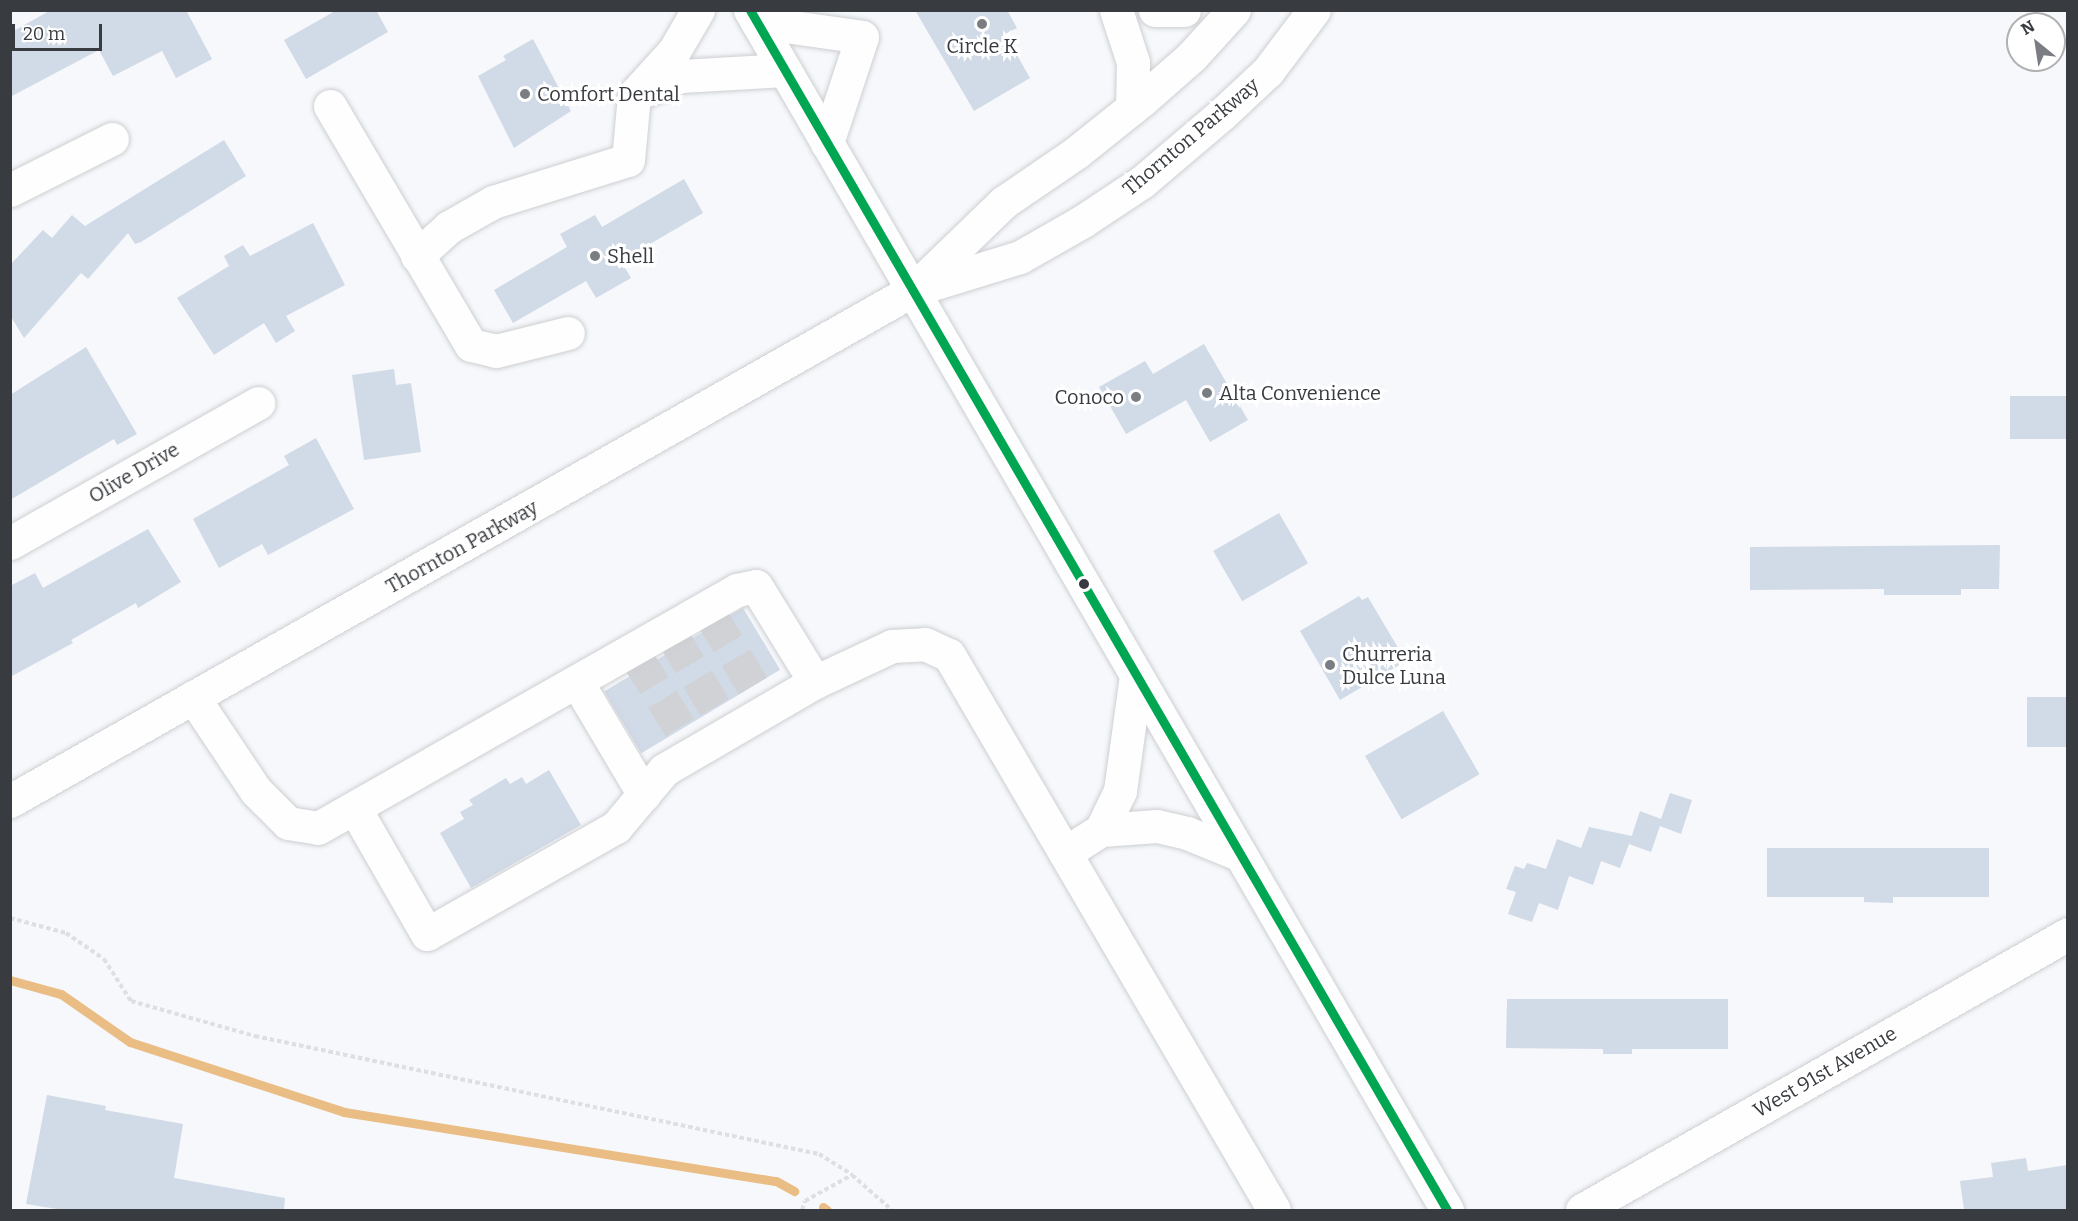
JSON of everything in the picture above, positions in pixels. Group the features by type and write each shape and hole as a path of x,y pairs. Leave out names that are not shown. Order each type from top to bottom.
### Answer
{"main road":[{"path":"417,256 449,227 493,202 628,160 634,95 674,51 698,10"},
{"path":"1116,10 1132,62 1132,108"},
{"path":"1155,10 1184,10"},
{"name":"Thornton Parkway","path":"913,290 1004,202 1077,153 1192,56 1234,10"},
{"name":"Thornton Parkway","path":"10,801 498,528 913,290 1020,257 1134,187 1268,71 1314,10"},
{"path":"754,16 862,38 827,143"},
{"path":"754,16 1447,1210"},
{"path":"634,95 681,76 785,70"},
{"path":"330,106 471,345 496,351 568,333"},
{"path":"10,190 112,139"},
{"name":"Olive Drive","path":"10,543 258,403"},
{"path":"193,697 256,791 288,824 318,828 577,682 671,633 709,611 737,590 756,586 815,682"},
{"path":"355,809 427,934 616,827 688,742 723,721 761,699 815,682 891,646 925,644 949,655 1274,1210"},
{"path":"1101,830 1120,791 1136,675"},
{"path":"577,682 644,795"},
{"path":"1065,853 1101,830 1157,826 1187,833 1241,855"},
{"name":"West 91st Avenue","path":"1582,1210 2067,934"}],"path":[{"path":"10,918 66,933 104,959 131,1001 255,1036 819,1154 852,1175 892,1210"},
{"path":"802,1210 805,1201 852,1175"}],"building":[{"path":"51,10 186,10 212,59 176,78 162,51 113,76 99,50 10,97 10,33"},
{"path":"337,10 376,10 388,32 306,79 284,40"},
{"name":"Circle K","path":"915,10 1007,10 1017,28 1005,34 1030,78 974,111"},
{"name":"Comfort Dental","path":"533,39 571,111 514,148 478,76 506,60 503,56"},
{"path":"224,140 246,176 141,242 135,244 128,233 88,279 81,273 24,338 10,315 10,265 43,230 52,238 72,215 85,226"},
{"name":"Shell","path":"684,179 703,213 621,261 631,278 596,298 586,281 513,323 494,290 567,247 560,234 595,215 602,227"},
{"path":"313,223 345,285 286,316 295,331 276,343 264,323 214,355 177,298 229,266 224,256 243,245 250,256"},
{"path":"1204,344 1248,420 1210,442 1186,400 1126,434 1099,387 1145,361 1153,374"},
{"path":"86,347 137,434 117,445 114,439 10,500 10,395"},
{"path":"394,369 396,385 411,383 421,452 364,460 352,375"},
{"path":"2010,396 2067,396 2067,439 2010,439"},
{"path":"316,438 354,509 268,555 262,544 219,568 193,519 289,465 284,456"},
{"path":"1279,513 1308,563 1242,601 1213,551"},
{"path":"148,529 181,582 138,608 136,603 71,640 73,643 10,677 10,586 35,573 43,588"},
{"path":"2000,545 1999,589 1961,589 1961,595 1884,595 1884,589 1750,590 1750,547"},
{"path":"1359,596 1362,600 1368,597 1404,658 1398,662 1399,665 1340,700 1300,631"},
{"path":"743,608 780,670 641,753 604,691"},
{"path":"2027,697 2067,697 2067,747 2027,747"},
{"path":"1443,711 1480,774 1402,819 1365,756"},
{"path":"549,770 581,825 471,888 440,833 464,819 460,812 473,805 469,800 506,778 510,784 522,777 526,784"},
{"path":"1670,793 1692,800 1681,834 1660,826 1651,852 1629,844 1640,811 1661,819"},
{"path":"1589,827 1632,836 1620,868 1601,861 1593,885 1569,876 1558,910 1539,903 1532,922 1508,914 1516,892 1506,889 1515,866 1524,869 1527,863 1546,869 1557,839 1581,848"},
{"path":"1767,848 1989,848 1989,897 1893,897 1893,903 1864,902 1864,897 1767,897"},
{"path":"1507,999 1728,999 1728,1049 1632,1049 1632,1054 1603,1054 1603,1049 1506,1048"},
{"path":"47,1095 106,1106 105,1110 183,1124 174,1178 285,1198 284,1210 63,1210 26,1204"},
{"path":"2026,1158 2028,1171 2067,1165 2067,1210 1964,1210 1960,1181 1993,1177 1991,1163"}],"waterway":[{"path":"10,980 61,994 130,1042 344,1112 776,1181 794,1191"},
{"path":"823,1207 827,1210"}],"tunnel":[{"path":"711,615 755,689"},
{"path":"673,636 717,711"},
{"path":"637,657 682,731"}],"transit line":[{"path":"750,10 1447,1210"}],"place":[{"name":"Circle K","path":"982,24"},
{"name":"Comfort Dental","path":"525,94"},
{"name":"Shell","path":"595,256"},
{"name":"Alta Convenience","path":"1207,393"},
{"name":"Conoco","path":"1136,397"},
{"name":"Churreria Dulce Luna","path":"1330,665"}]}
